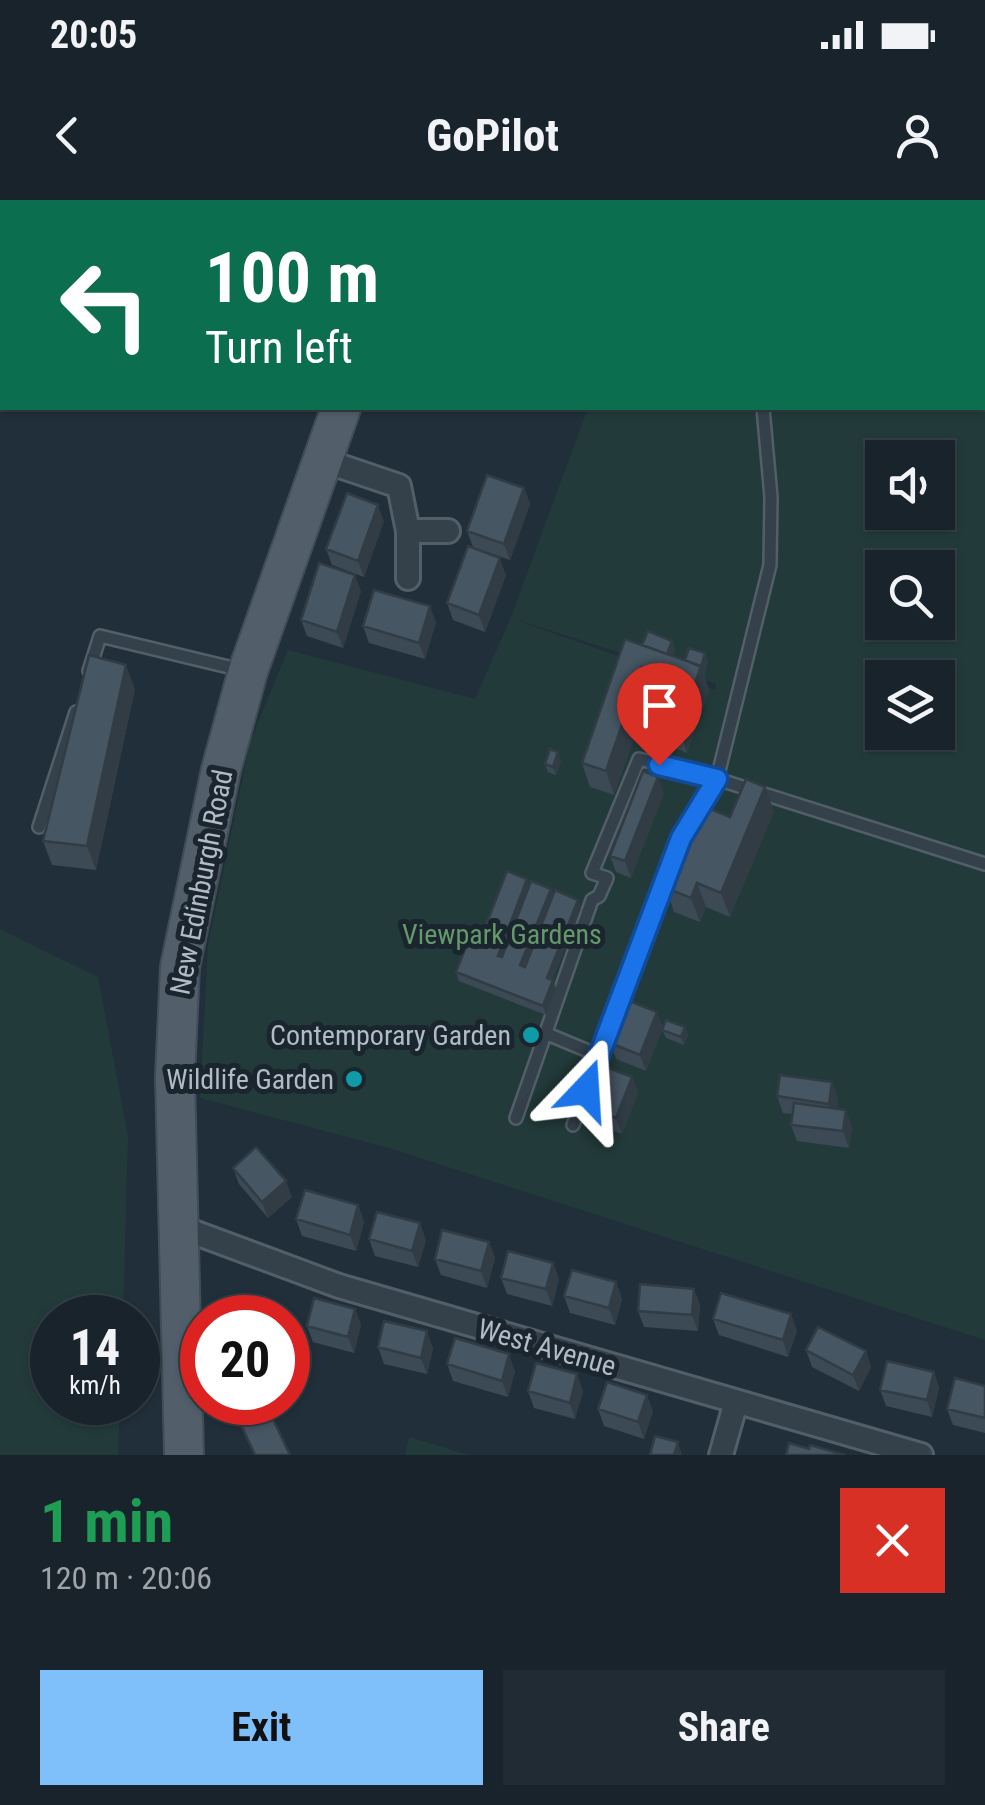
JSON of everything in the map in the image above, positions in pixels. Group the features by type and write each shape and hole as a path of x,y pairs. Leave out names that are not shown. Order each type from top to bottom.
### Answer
{"main road":[{"name":"New Edinburgh Road","path":"188,1450 174,1077 180,967 222,770 248,672 340,410"}],"street":[{"path":"322,460 399,486 408,531 408,578"},
{"path":"408,531 448,531"},
{"name":"West Avenue","path":"177,1226 339,1286 921,1455"},
{"path":"721,1455 736,1402"}],"lane":[{"path":"690,823 717,779 770,565 771,497 763,410"},
{"path":"84,688 100,636 248,672"},
{"path":"40,828 78,706"},
{"path":"516,1118 592,900 599,896 607,878 592,873 639,759 717,779 985,864"},
{"path":"573,1126 674,856"},
{"path":"545,1034 600,1056"}],"green space":[{"name":"Viewpark Gardens","path":"587,410 985,410 985,1340 389,1148 200,1098 208,945 250,742 288,650 475,699 511,617","holes":["518,620 716,684 715,690"]},
{"path":"0,929 98,977 128,1136 124,1295 30,1295 30,1425 119,1425 118,1455 0,1455"},
{"path":"409,1437 469,1455 405,1455"}],"building":[{"path":"487,475 524,488 504,544 467,531"},
{"path":"347,493 378,505 358,561 326,549"},
{"path":"468,546 500,558 479,615 447,603"},
{"path":"319,563 355,575 337,632 301,620"},
{"path":"374,590 430,606 419,643 363,626"},
{"path":"648,631 672,641 667,654 642,645"},
{"path":"625,639 701,666 679,729 663,723 678,680 642,667 606,771 582,763"},
{"path":"689,648 705,653 701,667 685,660"},
{"path":"89,655 126,665 87,846 43,841"},
{"path":"550,749 558,752 553,767 545,764"},
{"path":"643,771 658,777 625,861 610,856"},
{"path":"746,779 765,787 721,893 697,883 691,898 666,888 671,874 665,871 694,802 730,817"},
{"path":"507,871 527,879 498,956 502,957 531,881 551,889 520,965 525,967 555,890 578,900 547,978 553,980 543,1006 456,972 467,944 477,948"},
{"path":"622,998 657,1012 640,1055 610,1043"},
{"path":"666,1020 685,1027 681,1037 662,1030"},
{"path":"593,1062 632,1077 616,1118 587,1107 595,1085 586,1082"},
{"path":"780,1075 832,1082 829,1104 777,1096"},
{"path":"794,1103 846,1110 843,1131 791,1125"},
{"path":"256,1147 286,1181 262,1202 233,1168"},
{"path":"305,1190 358,1205 350,1235 296,1219"},
{"path":"377,1212 420,1223 412,1251 369,1239"},
{"path":"442,1230 489,1242 481,1271 435,1259"},
{"path":"508,1251 553,1263 546,1289 501,1278"},
{"path":"572,1270 616,1282 609,1308 564,1296"},
{"path":"640,1284 694,1289 692,1315 638,1311"},
{"path":"721,1293 791,1314 783,1340 713,1319"},
{"path":"314,1298 355,1309 348,1337 310,1327"},
{"path":"384,1321 427,1331 421,1358 378,1347"},
{"path":"818,1327 866,1351 853,1375 806,1350"},
{"path":"455,1338 509,1354 502,1381 447,1364"},
{"path":"887,1361 934,1372 927,1400 880,1390"},
{"path":"536,1363 577,1374 570,1403 528,1391"},
{"path":"955,1378 985,1386 985,1418 947,1409"},
{"path":"607,1382 647,1395 638,1422 598,1409"},
{"path":"241,1425 276,1425 290,1455 255,1455"},
{"path":"655,1436 678,1442 674,1455 650,1455"},
{"path":"789,1443 809,1449 810,1445 845,1455 786,1455"}],"place":[{"name":"Contemporary Garden","path":"531,1035"},
{"name":"Wildlife Garden","path":"354,1079"}],"route":[{"path":"586,1090 681,838 717,779 659,765"}]}
